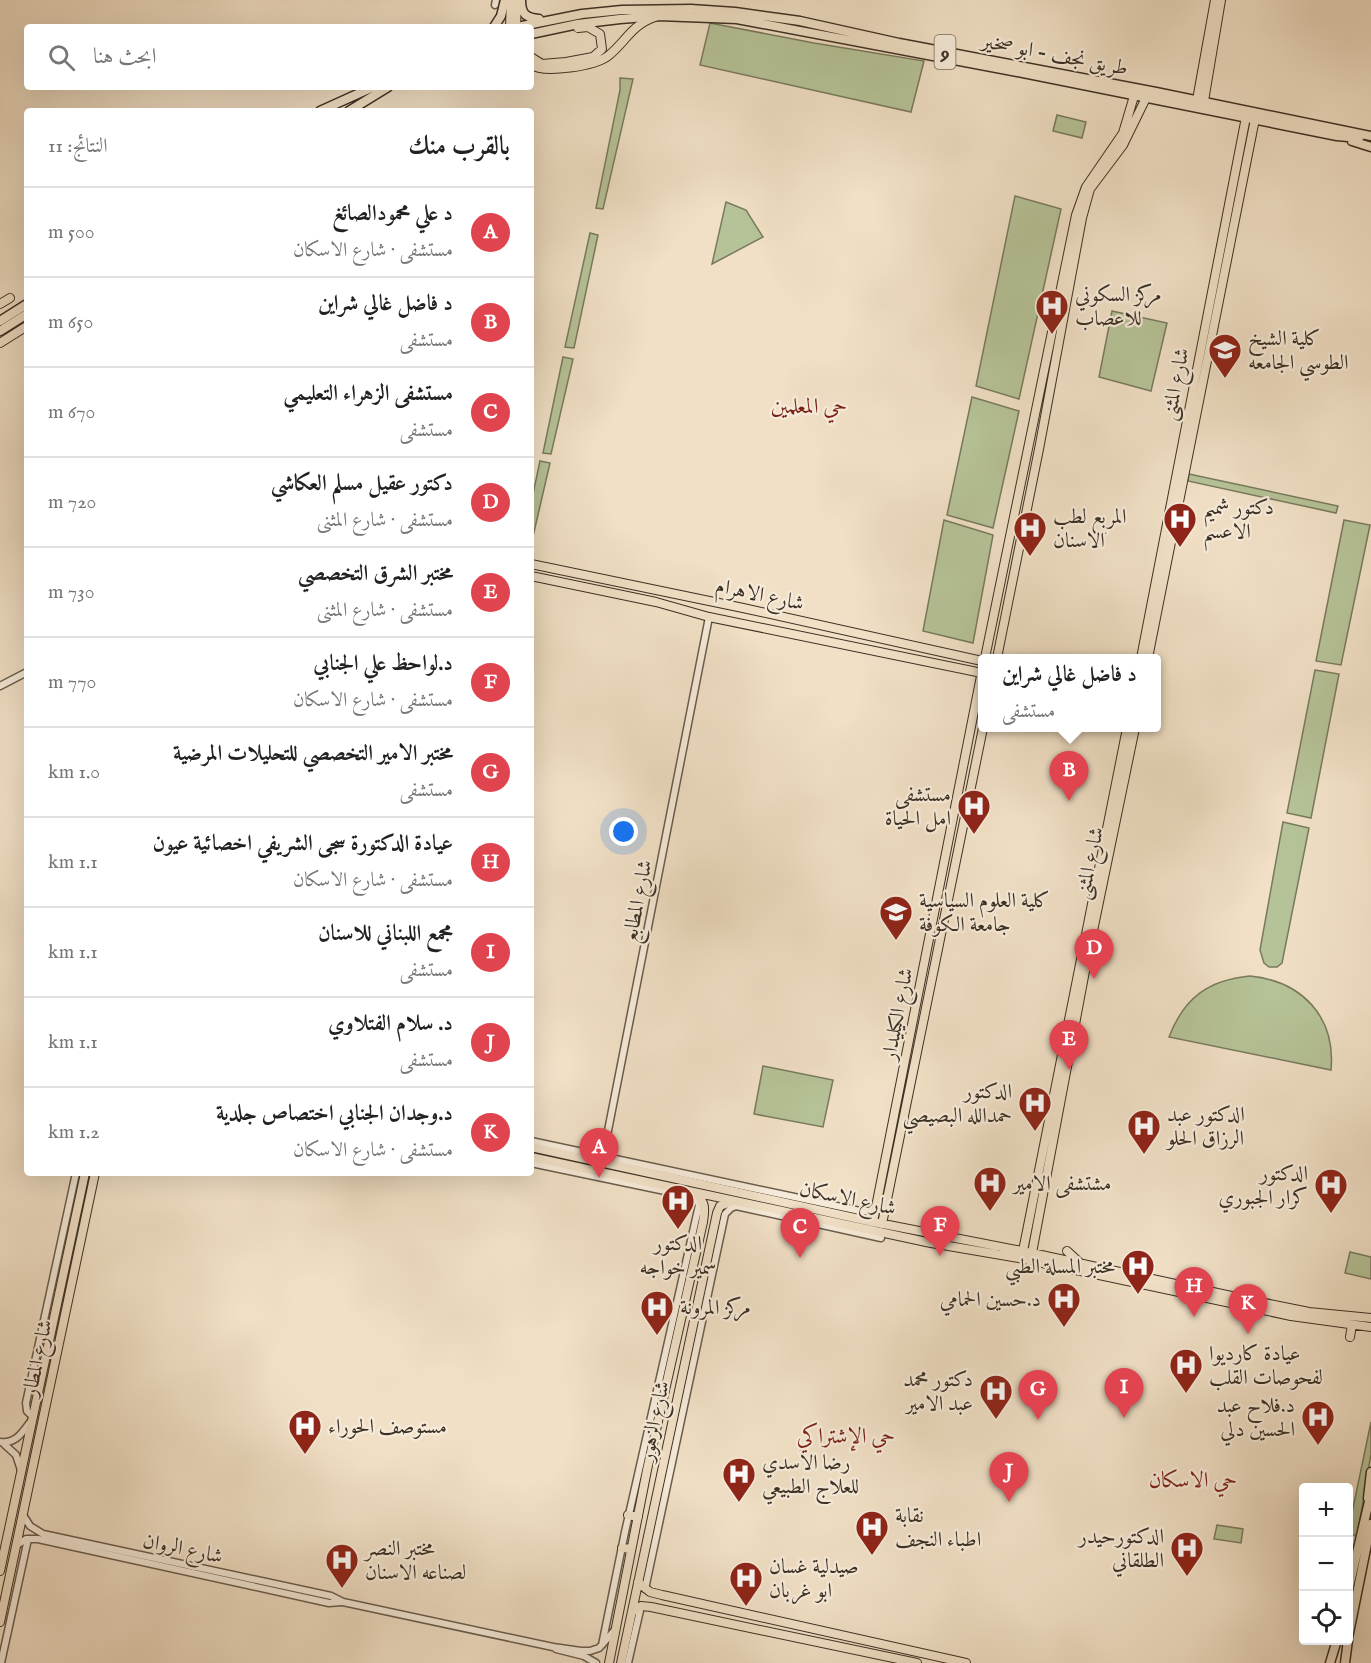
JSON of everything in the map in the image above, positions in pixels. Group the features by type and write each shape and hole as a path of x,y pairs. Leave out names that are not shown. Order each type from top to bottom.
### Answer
{"highway":[{"path":"496,24 501,16 505,0"},
{"path":"519,0 521,9 528,18 558,18"},
{"name":"طريق نجف - ابو صخير","path":"531,24 622,10 677,9 735,12 1134,96 1371,141"},
{"name":"طريق نجف - ابو صخير","path":"659,16 782,22"},
{"name":"9","path":"534,33 598,21 659,16"},
{"name":"طريق نجف - ابو صخير","path":"800,26 1200,100 1371,136"},
{"path":"326,108 366,90"},
{"path":"354,108 383,90"},
{"path":"1337,136 1371,147"},
{"path":"0,321 24,306"},
{"path":"0,331 24,316"},
{"path":"1368,1507 1371,1472"},
{"path":"1353,1570 1371,1493"},
{"path":"1353,1614 1371,1524"},
{"path":"1353,1543 1359,1545"},
{"path":"1330,1663 1336,1645"},
{"path":"1345,1663 1347,1645"}],"main road":[{"path":"511,0 516,24"},
{"path":"511,24 519,0"},
{"path":"1200,100 1215,0"},
{"path":"1200,100 1221,0"},
{"path":"534,65 579,65 602,59 633,30 659,16"},
{"path":"541,66 593,57 598,54 603,44 600,34 588,27 547,31"},
{"path":"534,60 541,66"},
{"path":"998,654 1046,385 1051,338 1076,215 1086,187 1123,133 1134,96"},
{"path":"985,654 1046,385 1054,364 1082,218 1090,189 1123,145 1146,98"},
{"name":"شارع المثنى","path":"1142,654 1194,381 1251,118"},
{"name":"شارع المثنى","path":"1149,654 1204,381 1251,118"},
{"path":"0,304 10,298"},
{"path":"0,344 24,328"},
{"path":"1051,338 1053,346 1049,364 1051,366 1054,364"},
{"path":"1198,362 1202,368 1207,364"},
{"path":"1194,381 1199,377 1204,381"},
{"name":"شارع الاهرام","path":"534,565 978,659"},
{"name":"شارع الاهرام","path":"534,577 656,602 709,617 978,671"},
{"path":"656,602 660,598 659,591"},
{"path":"669,606 667,599 671,594"},
{"path":"813,638 818,632 815,624"},
{"path":"825,640 822,633 828,627"},
{"path":"938,664 941,652"},
{"name":"شارع الكيليدار","path":"880,1229 881,1206 978,692"},
{"name":"شارع الكيليدار","path":"881,1206 982,732"},
{"name":"شارع المثنى","path":"1121,777 1127,732"},
{"name":"شارع المثنى","path":"1027,1252 1118,789 1134,732"},
{"path":"943,869 945,876 939,903 942,907 947,903"},
{"path":"932,930 937,925 941,931"},
{"name":"شارع الاسكان","path":"534,1148 649,1169 809,1204 930,1246 1019,1258 1171,1292 1371,1327"},
{"path":"563,1164 566,1159 565,1155"},
{"name":"شارع الاسكان","path":"534,1158 667,1189 739,1200 770,1210 1027,1252 1124,1273 1251,1296 1291,1312"},
{"path":"581,1167 583,1158"},
{"name":"شارع المطار","path":"0,1571 84,1176"},
{"name":"شارع المطار","path":"0,1622 95,1176"},
{"name":"شارع الزهور","path":"609,1663 660,1396 677,1320 696,1257 705,1210 702,1200 692,1192"},
{"name":"شارع الزهور","path":"621,1663 718,1209 728,1202 739,1200"},
{"path":"1067,1251 1081,1264"},
{"path":"696,1257 704,1259 704,1273"},
{"path":"1124,1273 1138,1268"},
{"path":"1159,1297 1171,1292"},
{"name":"شارع الاسكان","path":"1309,1316 1371,1318"},
{"path":"1350,1337 1352,1325"},
{"path":"50,1331 55,1334 61,1332"},
{"path":"46,1349 52,1348 57,1351"},
{"path":"650,1457 655,1463 661,1463 664,1460"},
{"path":"645,1481 652,1477 657,1479 658,1483"},
{"path":"628,1515 638,1517"},
{"path":"622,1548 631,1550"},
{"path":"14,1557 24,1559"},
{"path":"638,1582 650,1592 682,1600 932,1660 966,1663"},
{"path":"680,1613 682,1600"},
{"path":"632,1612 641,1606 917,1663"}],"street":[{"name":"شارع المطابع","path":"603,1156 709,617"},
{"path":"0,686 24,674"},
{"path":"534,1142 603,1156 649,1169"},
{"path":"534,1164 605,1176"},
{"path":"0,1442 8,1443 17,1439 32,1418 27,1411 26,1403 75,1176"},
{"path":"667,1189 694,1198 699,1208 677,1320"},
{"path":"809,1204 863,1212 881,1206"},
{"path":"645,1589 725,1214 736,1206 770,1210"},
{"path":"602,1645 628,1515 660,1396"},
{"path":"0,1442 14,1452 21,1470"},
{"name":"شارع الروان","path":"23,1515 30,1526 43,1534 331,1596 343,1602 553,1647 586,1651 602,1645"},
{"path":"17,1546 28,1539"},
{"path":"1,1663 28,1539"},
{"name":"شارع الروان","path":"28,1539 62,1544 329,1603 343,1602"},
{"path":"628,1663 641,1606"},
{"path":"602,1645 610,1637 616,1625"},
{"name":"شارع الروان","path":"553,1647 587,1657 596,1663"}],"green space":[{"path":"710,23 924,61 911,112 700,65"},
{"path":"620,78 633,79 603,209 596,208 620,90"},
{"path":"1057,115 1086,122 1082,138 1053,131"},
{"path":"1015,196 1061,209 1019,399 976,386"},
{"path":"726,202 746,210 763,237 712,264"},
{"path":"590,233 598,235 574,348 565,347"},
{"path":"1112,311 1167,323 1151,391 1099,377"},
{"path":"563,357 573,359 551,454 543,453"},
{"path":"972,397 1019,411 993,528 947,515"},
{"path":"540,461 550,463 534,532 534,489"},
{"path":"1189,474 1338,506 1336,513 1188,481"},
{"path":"944,520 993,535 973,643 923,631"},
{"path":"1344,520 1370,525 1341,665 1316,661"},
{"path":"1315,670 1339,674 1311,818 1287,813"},
{"path":"1283,822 1309,828 1282,963 1277,967 1269,967 1264,963 1260,950"},
{"path":"1250,976 1285,985 1312,1005 1328,1033 1331,1070 1169,1037 1182,1012 1199,993 1222,982"},
{"path":"763,1066 833,1080 823,1127 754,1114"},
{"path":"1350,1252 1371,1257 1371,1279 1345,1273"},
{"path":"1371,1422 1371,1454 1357,1537 1353,1534 1353,1508"},
{"path":"1217,1525 1243,1529 1241,1543 1214,1539"}],"place":[{"name":"مركز السكوني للاعصاب","path":"1052,335"},
{"name":"كلية الشيخ الطوسي الجامعه","path":"1225,379"},
{"name":"دكتور شميم الاعسم","path":"1180,548"},
{"name":"المربع لطب الاسنان","path":"1030,557"},
{"name":"د فاضل غالي شراين","path":"1069,801"},
{"name":"مستشفى امل الحياة","path":"974,835"},
{"name":"كلية العلوم السياسية جامعة الكوفة","path":"896,941"},
{"name":"دكتور عقيل مسلم العكاشي","path":"1094,979"},
{"name":"مختبر الشرق التخصصي","path":"1069,1070"},
{"name":"الدكتور حمدالله البصيصي","path":"1035,1132"},
{"name":"الدكتور عبد الرزاق الحلو","path":"1144,1155"},
{"name":"د علي محمودالصائغ","path":"599,1178"},
{"name":"مشتشفى الامير","path":"990,1212"},
{"name":"الدكتور كرار الجبوري","path":"1331,1214"},
{"name":"الدكتور سمير خواجه","path":"678,1230"},
{"name":"د.لواحظ علي الجنابي","path":"940,1256"},
{"name":"مستشفى الزهراء التعليمي","path":"800,1258"},
{"name":"مختبر المسلة الطبي","path":"1138,1295"},
{"name":"عيادة الدكتورة سجى الشريفي اخصائية عيون","path":"1194,1317"},
{"name":"د.حسين الحمامي","path":"1064,1328"},
{"name":"د.وجدان الجنابي اختصاص جلدية","path":"1248,1334"},
{"name":"مركز المرونة","path":"657,1336"},
{"name":"عيادة كارديوا لفحوصات القلب","path":"1186,1394"},
{"name":"مجمع اللبناني للاسنان","path":"1124,1418"},
{"name":"دكتور محمد عبد الامير","path":"996,1420"},
{"name":"مختبر الامير التخصصي للتحليلات المرضية","path":"1038,1420"},
{"name":"د.فلاح عبد الحسين دلي","path":"1318,1446"},
{"name":"مستوصف الحوراء","path":"305,1455"},
{"name":"د. سلام الفتلاوي","path":"1009,1502"},
{"name":"رضا الأسدي للعلاج الطبيعي","path":"739,1503"},
{"name":"نقابة اطباء النجف","path":"872,1556"},
{"name":"الدكتورحيدر الطلقاني","path":"1187,1577"},
{"name":"مختبر النصر لصناعه الاسنان","path":"342,1589"},
{"name":"صيدلية غسان ابو غربان","path":"746,1607"}],"district":[{"name":"حي المعلمین","path":"809,405"},
{"name":"حي الإشتراكي","path":"846,1435"},
{"name":"حي الاسكان","path":"1193,1479"}]}
